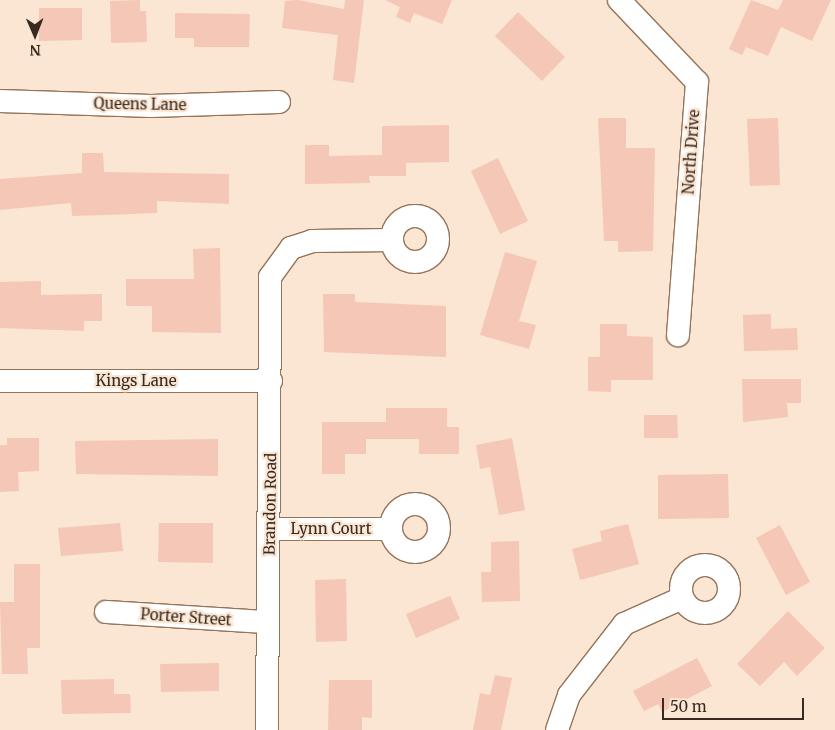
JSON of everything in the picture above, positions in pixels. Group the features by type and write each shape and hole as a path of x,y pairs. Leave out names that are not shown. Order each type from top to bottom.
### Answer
{"street":[{"name":"North Drive","path":"619,0 697,82 678,335"},
{"name":"Queens Lane","path":"0,100 150,106 279,102"},
{"name":"Brandon Road","path":"267,730 266,622 271,529 270,277 291,248 312,241 392,240"},
{"name":"Kings Lane","path":"0,381 271,381"},
{"name":"Lynn Court","path":"271,529 391,529"},
{"path":"557,730 569,696 624,624 682,598"},
{"name":"Porter Street","path":"106,612 266,622"}],"building":[{"path":"140,0 140,11 146,11 147,42 111,43 110,1"},
{"path":"298,0 344,9 345,0 364,0 354,83 333,80 338,35 282,28 285,1"},
{"path":"385,0 452,0 442,24 414,13 410,23 396,17 400,7"},
{"path":"751,0 778,10 783,0 831,0 812,41 781,27 768,56 746,47 742,55 729,49"},
{"path":"39,8 82,8 82,40 39,41"},
{"path":"518,12 565,57 542,81 495,36"},
{"path":"175,13 250,14 249,47 194,47 194,38 175,38"},
{"path":"598,118 626,118 626,148 655,148 653,251 618,252 618,241 604,241"},
{"path":"778,118 780,185 750,186 747,119"},
{"path":"449,125 449,162 406,163 406,176 369,176 370,183 305,184 305,145 329,145 329,156 382,155 382,126"},
{"path":"82,153 103,153 104,172 229,174 229,204 157,201 157,213 72,216 71,203 0,210 0,179 82,173"},
{"path":"498,158 528,221 500,234 471,171"},
{"path":"220,248 221,333 152,332 152,306 126,306 126,279 194,279 193,249"},
{"path":"505,252 537,261 519,321 536,325 529,349 480,335"},
{"path":"41,281 41,295 102,294 102,321 84,321 84,331 0,328 0,282"},
{"path":"323,294 355,294 355,302 446,306 446,357 324,352"},
{"path":"771,314 771,329 797,328 798,350 744,351 743,315"},
{"path":"600,324 627,324 627,336 653,337 653,380 611,380 611,392 588,391 588,357 600,357"},
{"path":"742,379 801,379 801,403 787,403 788,417 743,422"},
{"path":"386,408 447,408 447,427 459,427 459,454 419,454 419,439 366,439 366,454 345,454 345,474 322,474 322,422 386,422"},
{"path":"644,415 677,415 678,438 644,438"},
{"path":"7,438 39,438 39,471 18,472 19,491 0,492 0,445 7,445"},
{"path":"512,438 525,510 499,515 490,467 480,469 476,445"},
{"path":"218,439 218,476 76,474 75,441"},
{"path":"728,474 729,518 658,519 658,475"},
{"path":"120,523 123,551 61,556 58,528"},
{"path":"159,523 213,523 213,563 158,562"},
{"path":"628,524 639,564 580,580 572,549 602,541 600,531"},
{"path":"780,525 810,582 786,595 756,538"},
{"path":"519,541 520,601 482,602 481,572 491,572 491,542"},
{"path":"14,564 40,564 40,648 27,648 28,674 2,674 0,602 14,602"},
{"path":"346,579 347,641 316,642 315,580"},
{"path":"450,596 460,619 416,638 406,614"},
{"path":"788,611 825,648 797,676 784,662 760,686 737,664"},
{"path":"697,658 712,686 662,712 658,704 644,711 633,691"},
{"path":"219,663 219,691 161,692 160,664"},
{"path":"495,675 512,678 501,730 473,730 480,693 490,695"},
{"path":"114,679 114,694 130,694 131,713 62,714 61,680"},
{"path":"329,680 372,680 372,718 362,717 362,730 328,730"}]}
